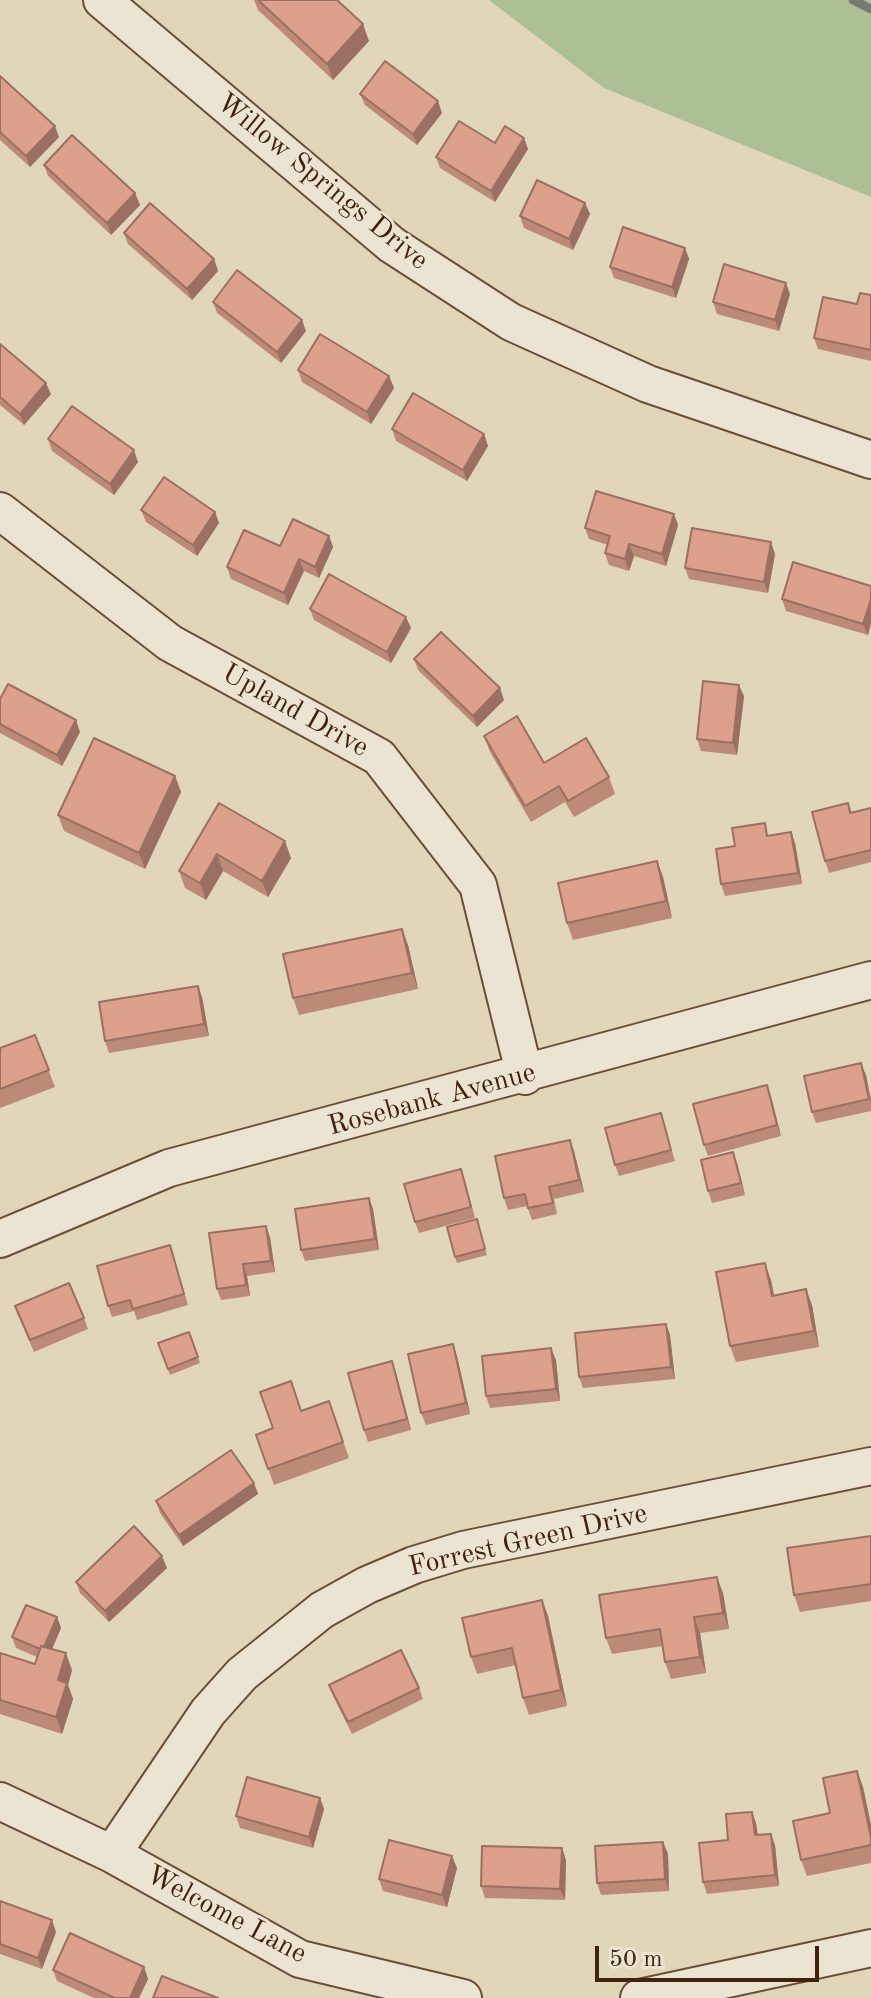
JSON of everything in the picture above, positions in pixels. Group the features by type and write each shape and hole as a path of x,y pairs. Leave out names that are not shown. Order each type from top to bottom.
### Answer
{"street":[{"name":"Willow Springs Drive","path":"102,0 392,245 511,322 648,384 871,460"},
{"name":"Upland Drive","path":"0,511 170,643 379,757 478,885 525,1076"},
{"name":"Rosebank Avenue","path":"0,1239 169,1168 525,1076 871,980"},
{"name":"Forrest Green Drive","path":"112,1854 208,1712 242,1674 312,1617 367,1585 414,1565 463,1550 871,1466"},
{"name":"Welcome Lane","path":"0,1801 112,1854 300,1959 463,1998"},
{"path":"639,1998 871,1948"}],"green space":[{"path":"489,0 871,0 871,197 604,88"}],"building":[{"path":"258,0 337,0 363,24 327,64"},
{"path":"385,61 438,101 413,134 360,94"},
{"path":"0,76 55,126 26,156 0,132"},
{"path":"459,121 495,143 505,126 524,138 491,191 436,157"},
{"path":"72,135 135,193 107,223 44,165"},
{"path":"537,180 585,203 569,239 520,216"},
{"path":"150,203 214,259 187,289 124,233"},
{"path":"623,227 685,248 672,287 610,267"},
{"path":"724,264 786,283 775,320 713,302"},
{"path":"237,270 302,320 277,352 213,302"},
{"path":"860,293 871,295 871,350 814,338 823,297 857,304"},
{"path":"320,334 389,376 367,412 298,370"},
{"path":"0,344 46,383 20,414 0,397"},
{"path":"413,393 484,434 463,470 392,429"},
{"path":"72,406 134,450 110,484 48,439"},
{"path":"164,477 215,512 193,545 141,510"},
{"path":"596,491 674,514 662,554 629,544 625,559 605,553 610,536 585,528"},
{"path":"293,519 329,536 315,567 299,559 284,593 227,567 244,530 280,546"},
{"path":"692,528 771,542 764,582 685,568"},
{"path":"793,562 871,586 871,599 863,624 782,599"},
{"path":"329,574 406,617 387,652 310,609"},
{"path":"441,632 500,688 473,716 414,659"},
{"path":"703,681 739,685 733,743 697,739"},
{"path":"8,684 76,720 57,755 0,724 0,699"},
{"path":"517,716 544,763 586,738 609,777 568,801 559,786 525,806 484,736"},
{"path":"94,738 175,776 139,853 58,815"},
{"path":"219,803 285,841 262,881 217,854 200,883 179,871"},
{"path":"848,803 850,813 871,808 871,850 825,861 812,812"},
{"path":"765,823 767,836 791,832 798,873 721,884 716,849 735,846 732,828"},
{"path":"657,861 666,901 567,923 558,883"},
{"path":"402,929 412,973 293,998 283,954"},
{"path":"198,986 204,1024 105,1041 99,1002"},
{"path":"35,1035 49,1070 0,1089 0,1048"},
{"path":"861,1063 869,1099 812,1112 804,1076"},
{"path":"767,1085 777,1125 704,1145 693,1104"},
{"path":"661,1113 671,1150 615,1165 605,1128"},
{"path":"570,1140 579,1180 549,1187 553,1203 528,1208 525,1194 504,1198 495,1156"},
{"path":"733,1152 741,1183 708,1191 701,1160"},
{"path":"461,1169 471,1207 415,1222 404,1184"},
{"path":"369,1198 375,1239 301,1250 295,1209"},
{"path":"477,1219 485,1249 455,1257 447,1227"},
{"path":"266,1226 271,1261 243,1264 246,1285 217,1289 209,1233"},
{"path":"170,1245 184,1294 133,1309 130,1300 108,1306 97,1266"},
{"path":"765,1263 772,1296 806,1289 814,1331 730,1346 716,1272"},
{"path":"69,1283 84,1318 30,1340 15,1306"},
{"path":"666,1324 671,1367 579,1377 575,1333"},
{"path":"189,1332 198,1357 168,1369 158,1343"},
{"path":"453,1344 466,1403 421,1413 408,1354"},
{"path":"551,1348 556,1389 486,1396 482,1356"},
{"path":"392,1361 407,1419 364,1430 348,1373"},
{"path":"291,1381 301,1411 329,1401 343,1442 268,1469 256,1435 273,1428 260,1392"},
{"path":"231,1450 254,1483 179,1535 156,1501"},
{"path":"134,1526 162,1556 105,1611 76,1582"},
{"path":"871,1536 871,1584 794,1595 787,1548"},
{"path":"717,1577 723,1613 694,1617 700,1657 665,1662 660,1629 606,1638 599,1595"},
{"path":"542,1600 561,1690 523,1698 512,1648 471,1657 462,1618"},
{"path":"26,1605 57,1617 44,1647 40,1649 12,1637"},
{"path":"41,1646 66,1653 58,1680 67,1683 56,1717 0,1700 0,1653 35,1664"},
{"path":"401,1650 419,1688 348,1722 329,1685"},
{"path":"857,1771 871,1845 801,1860 793,1821 830,1813 823,1778"},
{"path":"247,1777 320,1798 309,1837 236,1816"},
{"path":"752,1812 755,1835 771,1834 775,1875 703,1882 699,1843 728,1840 726,1814"},
{"path":"389,1840 452,1856 442,1895 379,1879"},
{"path":"663,1842 665,1879 597,1883 595,1846"},
{"path":"482,1846 562,1848 560,1889 481,1886"},
{"path":"0,1901 52,1920 38,1958 0,1944"},
{"path":"70,1933 144,1967 130,1998 115,1998 53,1970"},
{"path":"162,1976 218,1998 153,1998"}],"waterway":[{"path":"853,0 871,9"}]}
